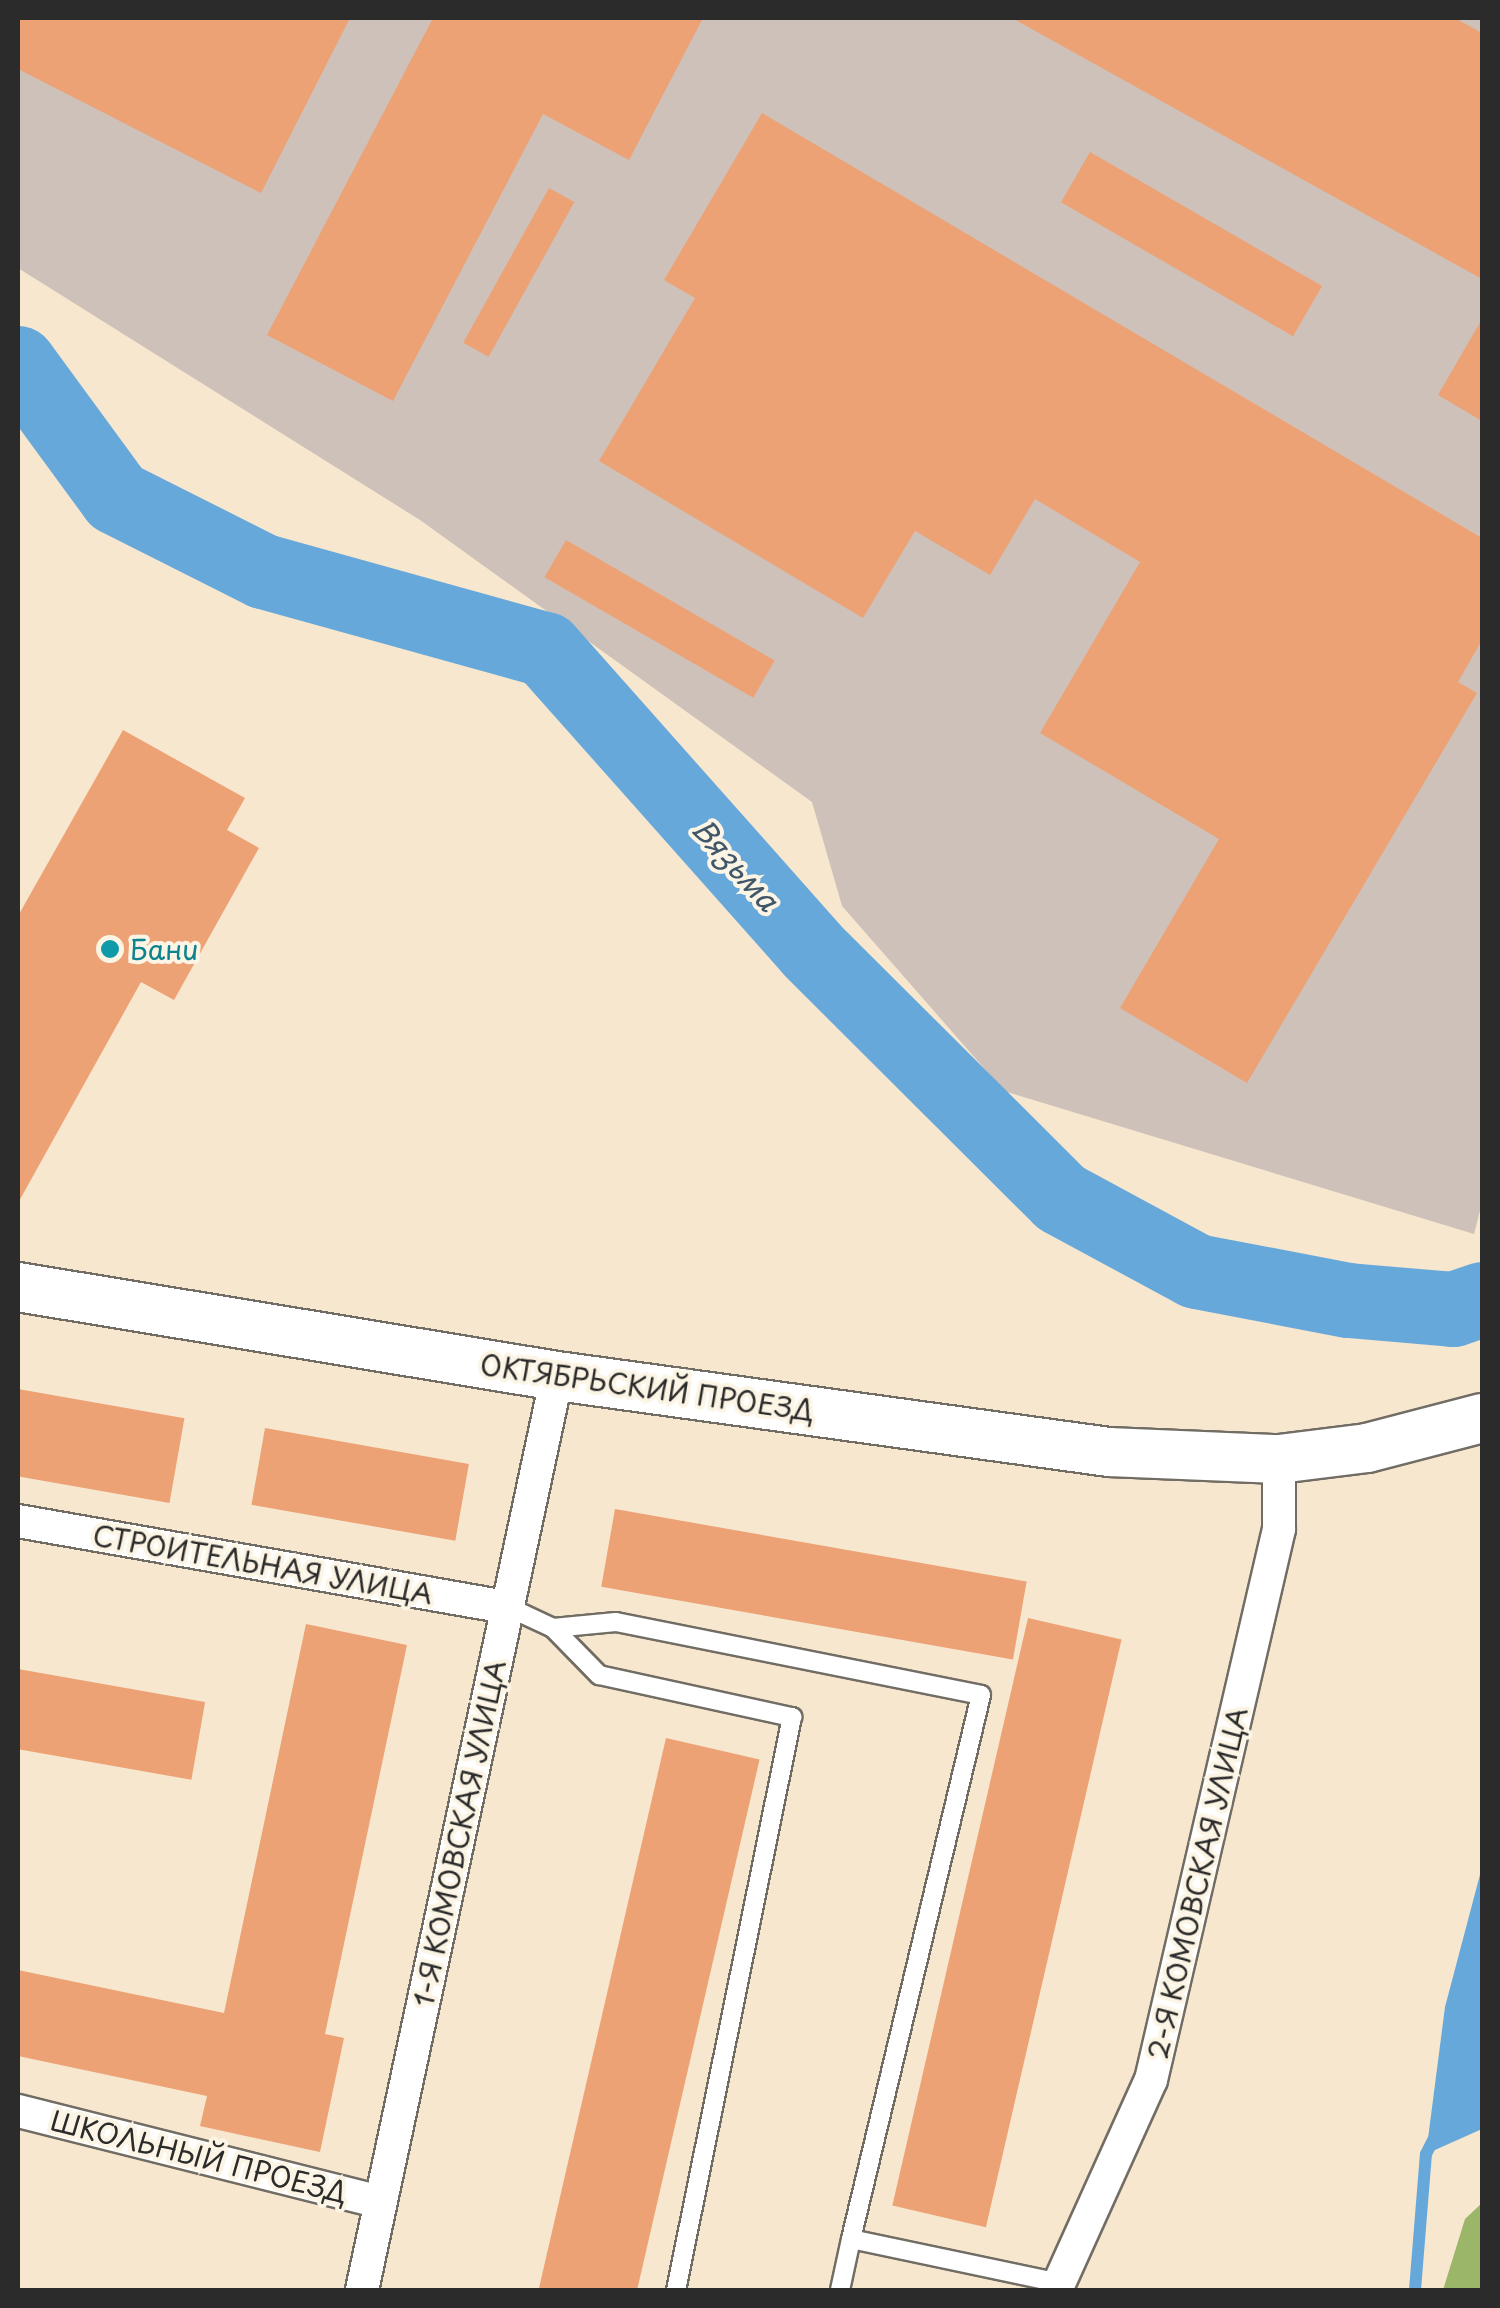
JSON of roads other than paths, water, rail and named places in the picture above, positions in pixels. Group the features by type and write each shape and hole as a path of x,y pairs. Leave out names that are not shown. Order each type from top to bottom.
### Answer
{"street":[{"name":"ОКТЯБРЬСКИЙ ПРОЕЗД","path":"18,1287 557,1376 1109,1452 1279,1459 1367,1448 1482,1418"},
{"name":"1-Я КОМОВСКАЯ УЛИЦА","path":"362,2290 557,1376"},
{"name":"2-Я КОМОВСКАЯ УЛИЦА","path":"1058,2287 1151,2080 1279,1529 1279,1459"},
{"name":"СТРОИТЕЛЬНАЯ УЛИЦА","path":"18,1521 508,1607"},
{"name":"ШКОЛЬНЫЙ ПРОЕЗД","path":"18,2111 380,2202"}],"lane":[{"path":"508,1607 553,1628 598,1676 792,1718 676,2290"},
{"path":"553,1628 616,1622 981,1696 840,2290"},
{"path":"851,2239 1058,2287"}],"water":[{"path":"1482,1867 1482,2129 1426,2154 1445,2007"}],"waterway":[{"name":"Вязьма","path":"18,363 116,497 263,571 545,649 812,950 1061,1198 1196,1271 1348,1300 1453,1309 1482,1299"},
{"path":"1415,2290 1426,2154 1433,2140"}],"place":[{"name":"Бани","path":"110,949"}]}
